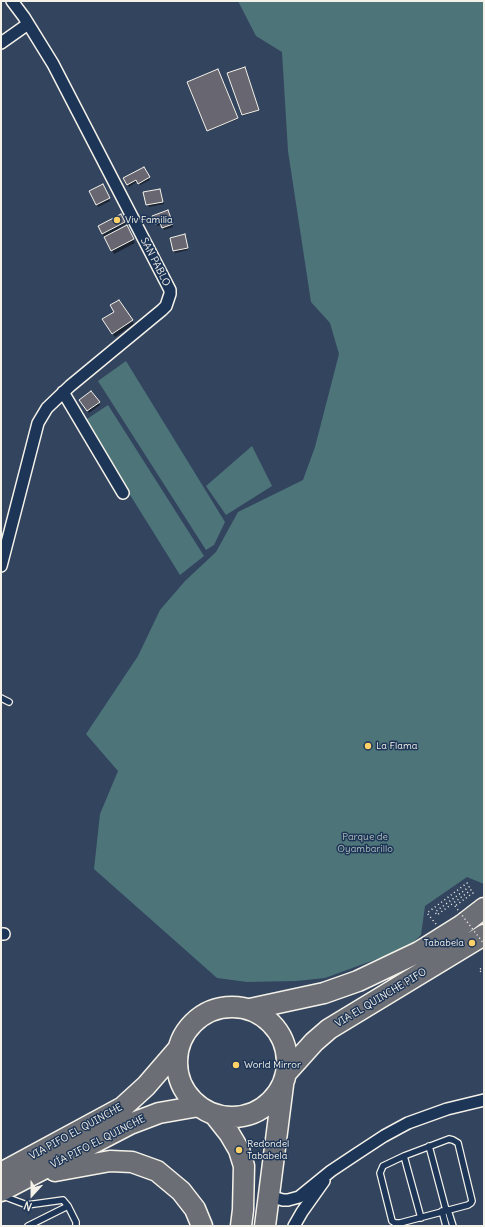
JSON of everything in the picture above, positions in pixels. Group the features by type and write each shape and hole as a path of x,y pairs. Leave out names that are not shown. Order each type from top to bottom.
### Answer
{"highway":[{"path":"250,1009 324,993 358,981 413,955 462,925 484,908"},
{"name":"VIA EL QUINCHE PIFO","path":"285,1078 314,1042 329,1029 484,935"},
{"path":"241,1226 244,1197 244,1166 239,1150 228,1133 206,1110 187,1094 180,1080 176,1065 178,1049 185,1032 197,1018 214,1009 232,1006 250,1009 265,1016 276,1028 284,1042 288,1058 265,1226"},
{"name":"VIA PIFO EL QUINCHE","path":"3,1170 123,1107 146,1086 178,1049"},
{"path":"206,1110 231,1117 248,1115 263,1108 276,1096 285,1078"},
{"name":"VÍA PIFO EL QUINCHE","path":"1,1191 130,1124 159,1113 206,1110"},
{"path":"32,1176 85,1164 110,1161 132,1162 158,1171 182,1191 195,1209 202,1226"}],"street":[{"name":"SAN PABLO","path":"1,566 38,423 47,408 63,392 162,310 169,300 170,290 53,64 12,1"},
{"path":"1,43 28,24"},
{"path":"63,392 123,493"},
{"path":"269,1193 276,1198 283,1200 298,1197 331,1171 384,1136 408,1123 447,1109 484,1100"},
{"path":"294,1226 331,1171"}],"lane":[{"path":"1,698 9,702"},
{"path":"449,1139 458,1143 472,1201 468,1205 445,1210 421,1218 395,1223 392,1221 380,1173 381,1169 383,1166 404,1156 430,1146 449,1139"},
{"path":"430,1146 445,1210 446,1226"},
{"path":"404,1156 421,1218"},
{"path":"1,1195 27,1205 60,1200 66,1202 76,1222 76,1226"},
{"path":"28,1226 68,1206"},
{"path":"445,1210 453,1226"}],"path":[{"path":"445,936 427,913 467,883 469,887 435,912 437,915 471,890 473,892 455,906 484,944"},
{"path":"484,966 479,970 481,972 484,970"}],"green space":[{"name":"Parque de Oyambarillo","path":"238,1 484,1 484,884 467,877 425,906 421,935 407,948 325,978 296,981 247,982 217,978 94,869 100,814 118,771 86,734 138,656 160,610 185,581 216,552 238,512 303,480 315,447 339,354 330,323 311,302 288,151 282,52 256,36"},
{"path":"126,361 225,522 214,545 206,550 98,381"},
{"path":"108,405 204,556 180,575 84,421"},
{"path":"252,446 272,486 226,515 206,486"}],"building":[{"path":"245,67 259,110 242,115 227,73"},
{"path":"218,69 238,118 207,131 187,82"},
{"path":"144,167 150,177 138,184 136,180 127,185 123,178"},
{"path":"103,184 110,198 96,205 89,191"},
{"path":"160,189 163,202 146,205 143,192"},
{"path":"168,210 173,224 162,228 160,223 155,224 152,216"},
{"path":"121,214 125,222 102,234 98,226"},
{"path":"127,225 134,239 111,251 104,237"},
{"path":"185,234 188,248 173,251 170,238"},
{"path":"119,300 133,320 112,334 102,319 114,312 110,305"},
{"path":"91,391 100,402 87,411 79,400"}],"place":[{"name":"Viv Familia","path":"117,220"},
{"name":"La Flama","path":"368,746"},
{"name":"Tababela","path":"472,943"},
{"name":"World Mirror","path":"236,1065"},
{"name":"Redondel Tababela","path":"239,1150"}]}
